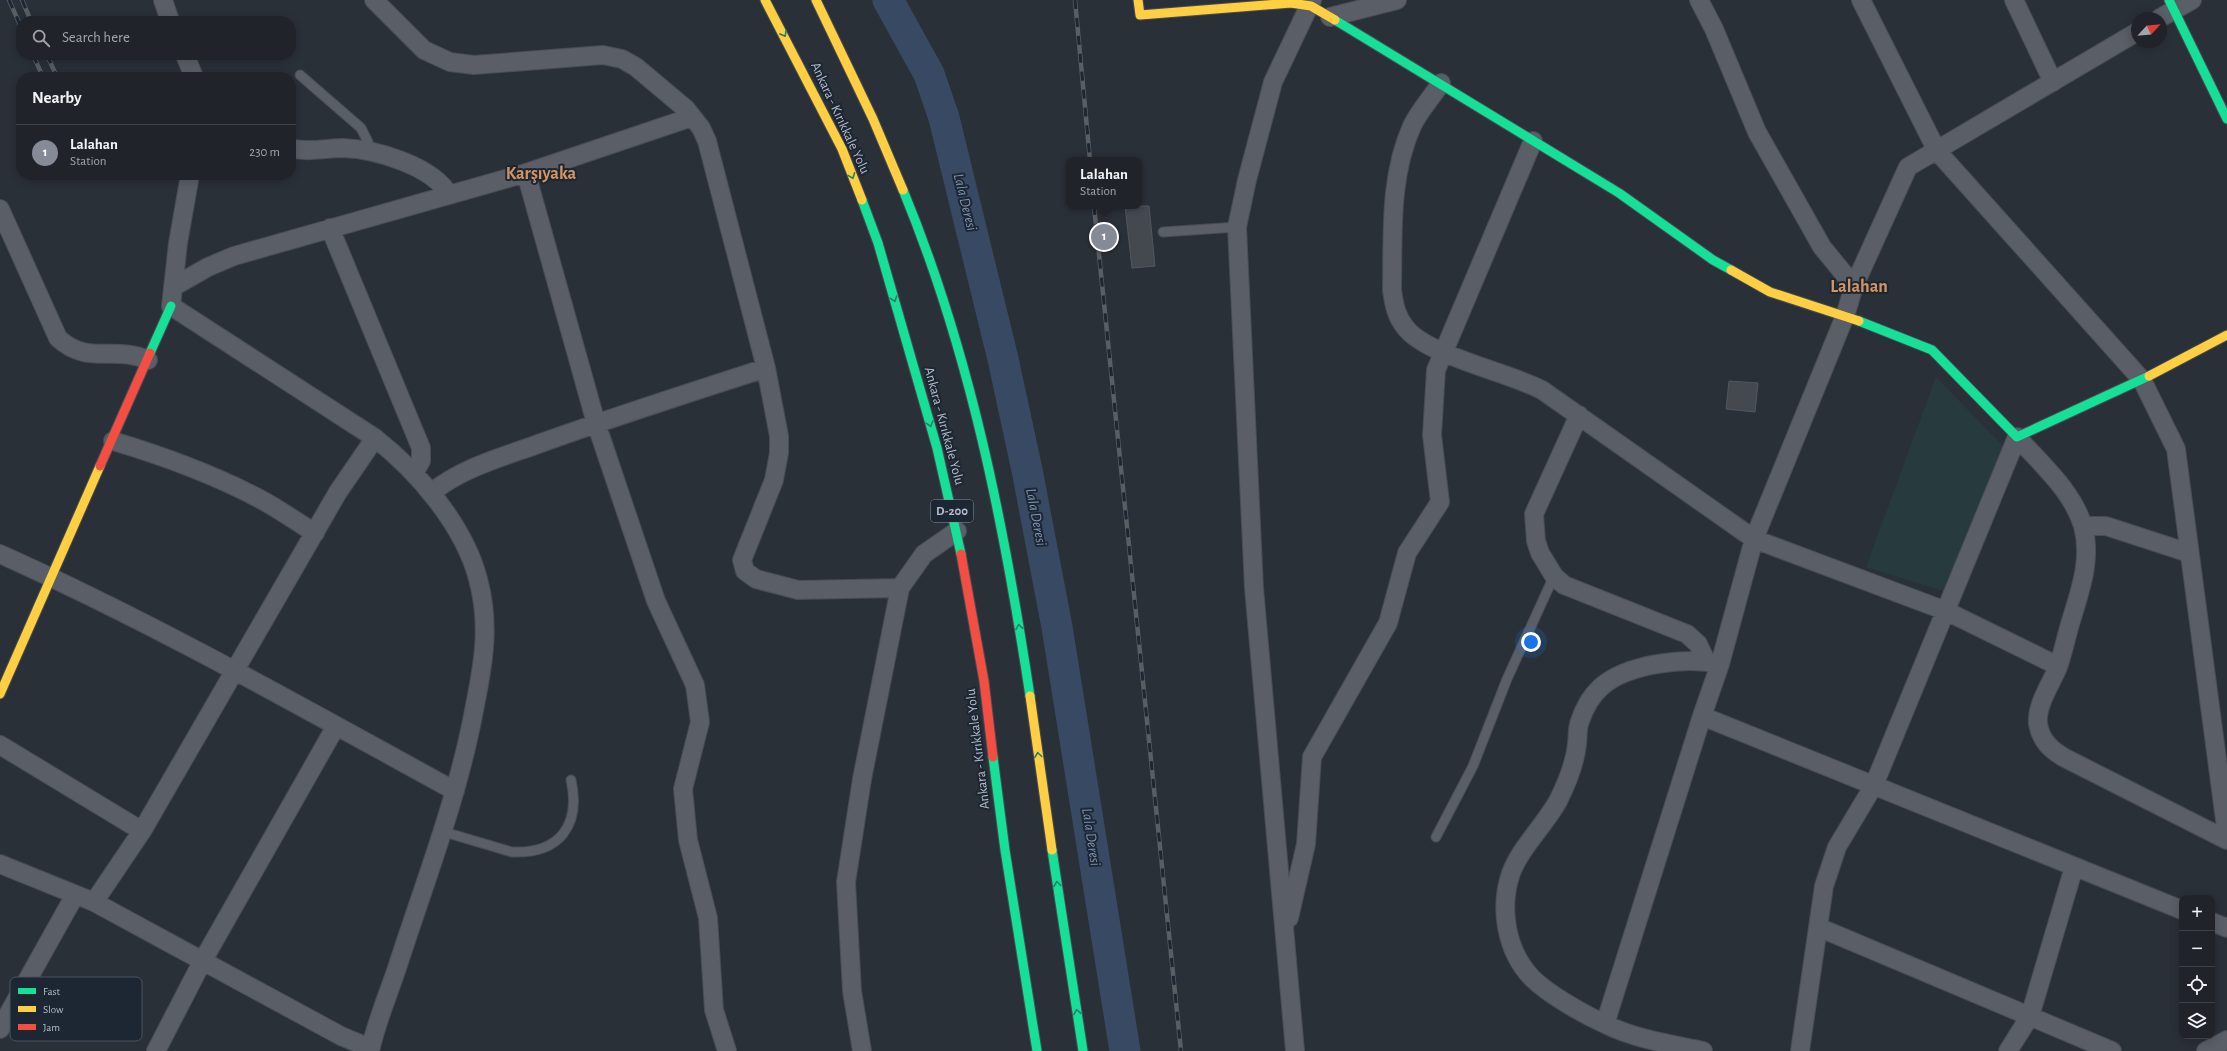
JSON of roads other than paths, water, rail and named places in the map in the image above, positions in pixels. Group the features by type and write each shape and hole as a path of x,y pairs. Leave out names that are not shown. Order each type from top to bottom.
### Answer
{"main road":[{"name":"Ankara - Kırıkkale Yolu","path":"765,0 791,47 842,149 878,243 937,448 956,532 984,681 1005,850 1037,1051"},
{"name":"Ankara - Kırıkkale Yolu","path":"816,0 878,129 918,228 951,323 981,434 1004,539 1027,676 1083,1051"},
{"path":"1138,0 1140,15 1291,3 1311,3 1330,17 1441,83 1619,193 1714,260 1770,292 1845,316 1932,350 2017,437 2142,380 2227,335"},
{"path":"2168,9 2227,119"},
{"path":"0,694 53,578 171,306"}],"street":[{"path":"163,0 168,16"},
{"path":"374,0 424,50 450,62 474,65 603,55 614,56 636,67 692,117 707,141 766,368 778,431 779,453 774,480 742,560 745,571 756,579 798,590 900,588"},
{"path":"1330,17 1397,0"},
{"path":"1699,0 1714,29 1757,132 1822,247 1854,286"},
{"path":"1860,0 1937,151 2142,380 2176,449 2227,835"},
{"path":"2014,0 2053,82"},
{"path":"2168,9 2192,0"},
{"path":"1295,1051 1254,588 1238,227 1247,180 1273,82 1311,3"},
{"path":"1605,1024 1702,716 1713,663 1754,539 1845,316 1854,286 1908,167 2131,36"},
{"path":"187,60 192,72"},
{"path":"1441,83 1412,125 1398,171 1394,194 1392,290 1394,305 1405,328 1412,335 1443,353 1523,380 1542,390 1754,539 1946,611 2058,666"},
{"path":"173,287 208,267 234,256 526,173 692,117"},
{"path":"1285,934 1306,844 1312,757 1388,623 1407,553 1440,502 1432,435 1436,370 1533,141"},
{"path":"296,149 309,151 340,148 369,151 402,161 439,182 450,195"},
{"path":"526,173 596,423 656,601 695,685 700,722 683,789 688,840 708,918 714,1010 727,1051"},
{"path":"0,864 94,902 202,962 370,1050 455,791 468,744 485,654 485,616 478,579 469,553 432,493 414,473 375,438 171,306 178,243 189,180"},
{"path":"0,209 58,338 68,347 79,352 131,354 148,360"},
{"path":"330,228 421,448 421,461 414,473"},
{"path":"432,493 450,479 471,469 596,423 766,368"},
{"path":"1579,415 1534,514 1536,541 1546,565 1554,576 1564,584 1687,634 1698,644 1713,663"},
{"path":"1800,1051 1824,886 1838,847 1874,786 2017,437 2067,492 2083,526 2087,556 2086,570 2058,666 2039,711 2038,724 2043,739 2052,750 2227,840"},
{"path":"94,902 142,831 338,492 375,438"},
{"path":"112,441 181,463 222,480 261,500 315,533"},
{"path":"2083,526 2106,526 2189,553"},
{"path":"862,1051 852,991 846,882 862,779 900,588 924,554 956,532"},
{"path":"0,554 53,578 235,671 455,791"},
{"path":"1703,1051 1644,1038 1605,1024 1544,988 1531,976 1519,959 1510,941 1505,919 1506,898 1511,874 1519,857 1549,817 1566,785 1578,744 1579,723 1587,704 1602,686 1623,674 1664,662 1686,660 1713,663"},
{"path":"1702,716 2179,909"},
{"path":"156,1051 202,962 336,726"},
{"path":"0,744 142,831"},
{"path":"2008,1051 2030,1016 2074,867"},
{"path":"29,977 75,895"},
{"path":"2215,923 2227,928"},
{"path":"1818,927 2112,1051"},
{"path":"0,1029 10,1011"},
{"path":"2206,1051 2227,1040"}],"lane":[{"path":"300,75 361,128 368,142 369,151"},
{"path":"1163,232 1238,227"},
{"path":"1436,837 1473,766 1507,679 1554,576"},
{"path":"442,831 512,852 523,852 545,847 564,834 570,824 574,805 571,780"}],"waterway":[{"name":"Lala Deresi","path":"888,0 929,74 944,118 1003,359 1027,470 1057,627 1125,1051"}],"railway":[{"path":"9,0 16,16"},
{"path":"22,0 29,16"},
{"path":"1075,0 1090,157"},
{"path":"35,60 41,72"},
{"path":"49,60 55,72"},
{"path":"1094,209 1181,1051"}],"place":[{"name":"Lalahan","path":"1104,237"}],"district":[{"name":"Karşıyaka","path":"541,174"},
{"name":"Lalahan","path":"1859,287"}]}
